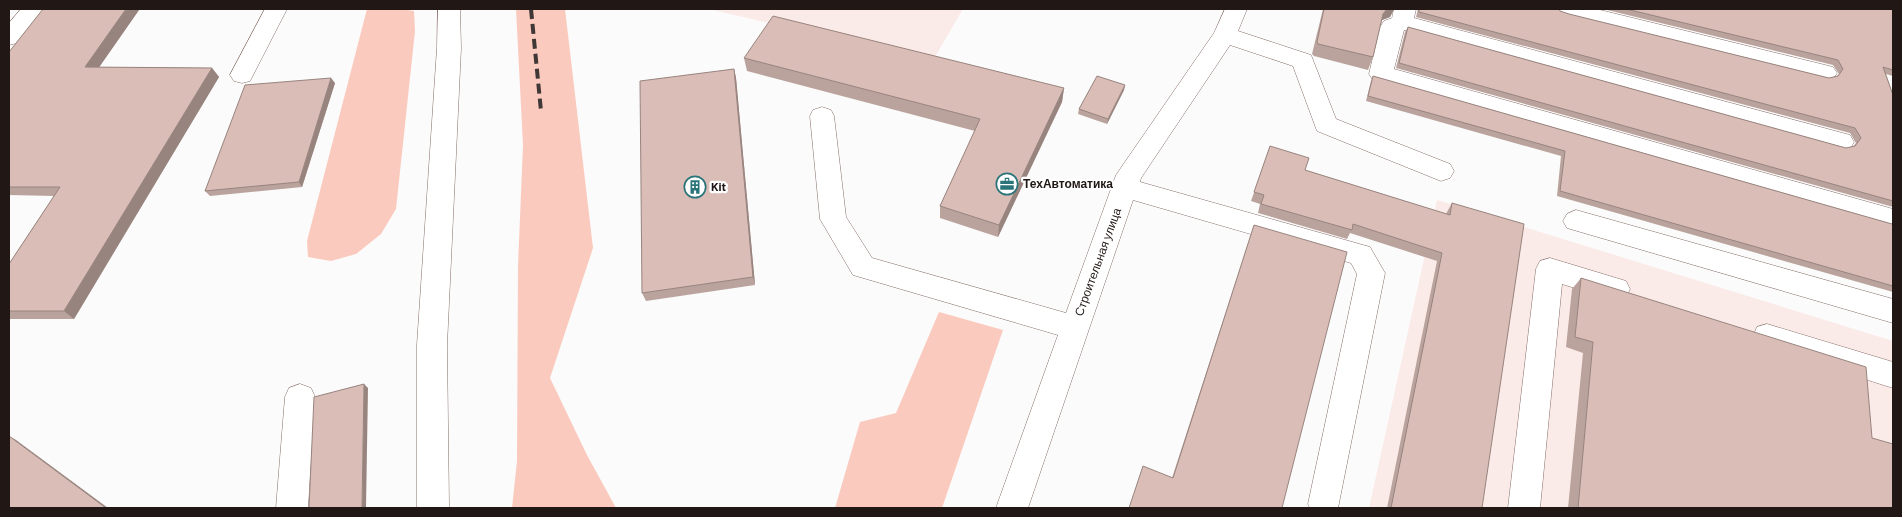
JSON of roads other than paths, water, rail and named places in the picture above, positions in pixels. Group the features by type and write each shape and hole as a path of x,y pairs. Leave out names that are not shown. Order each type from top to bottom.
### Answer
{"street":[{"path":"9,36 34,9"},
{"path":"242,75 276,9"},
{"path":"434,508 432,345 449,48 449,9"},
{"name":"Строительная улица","path":"1012,508 1129,175 1225,35 1236,9"},
{"path":"1566,9 1825,73"},
{"path":"1842,142 1403,16 1392,27 1381,74 1886,217"},
{"path":"1225,35 1303,62 1326,125 1441,171"},
{"path":"822,116 833,219 863,267 1075,328"},
{"path":"1125,188 1360,255 1371,273 1324,504"},
{"path":"1576,221 1893,311"},
{"path":"1524,508 1550,270 1636,296"},
{"path":"1741,328 1893,375"},
{"path":"292,508 300,397"}],"railway":[{"path":"531,9 541,111"}],"place":[{"name":"ТехАвтоматика","path":"1007,184"},
{"name":"Kit","path":"695,187"}]}
